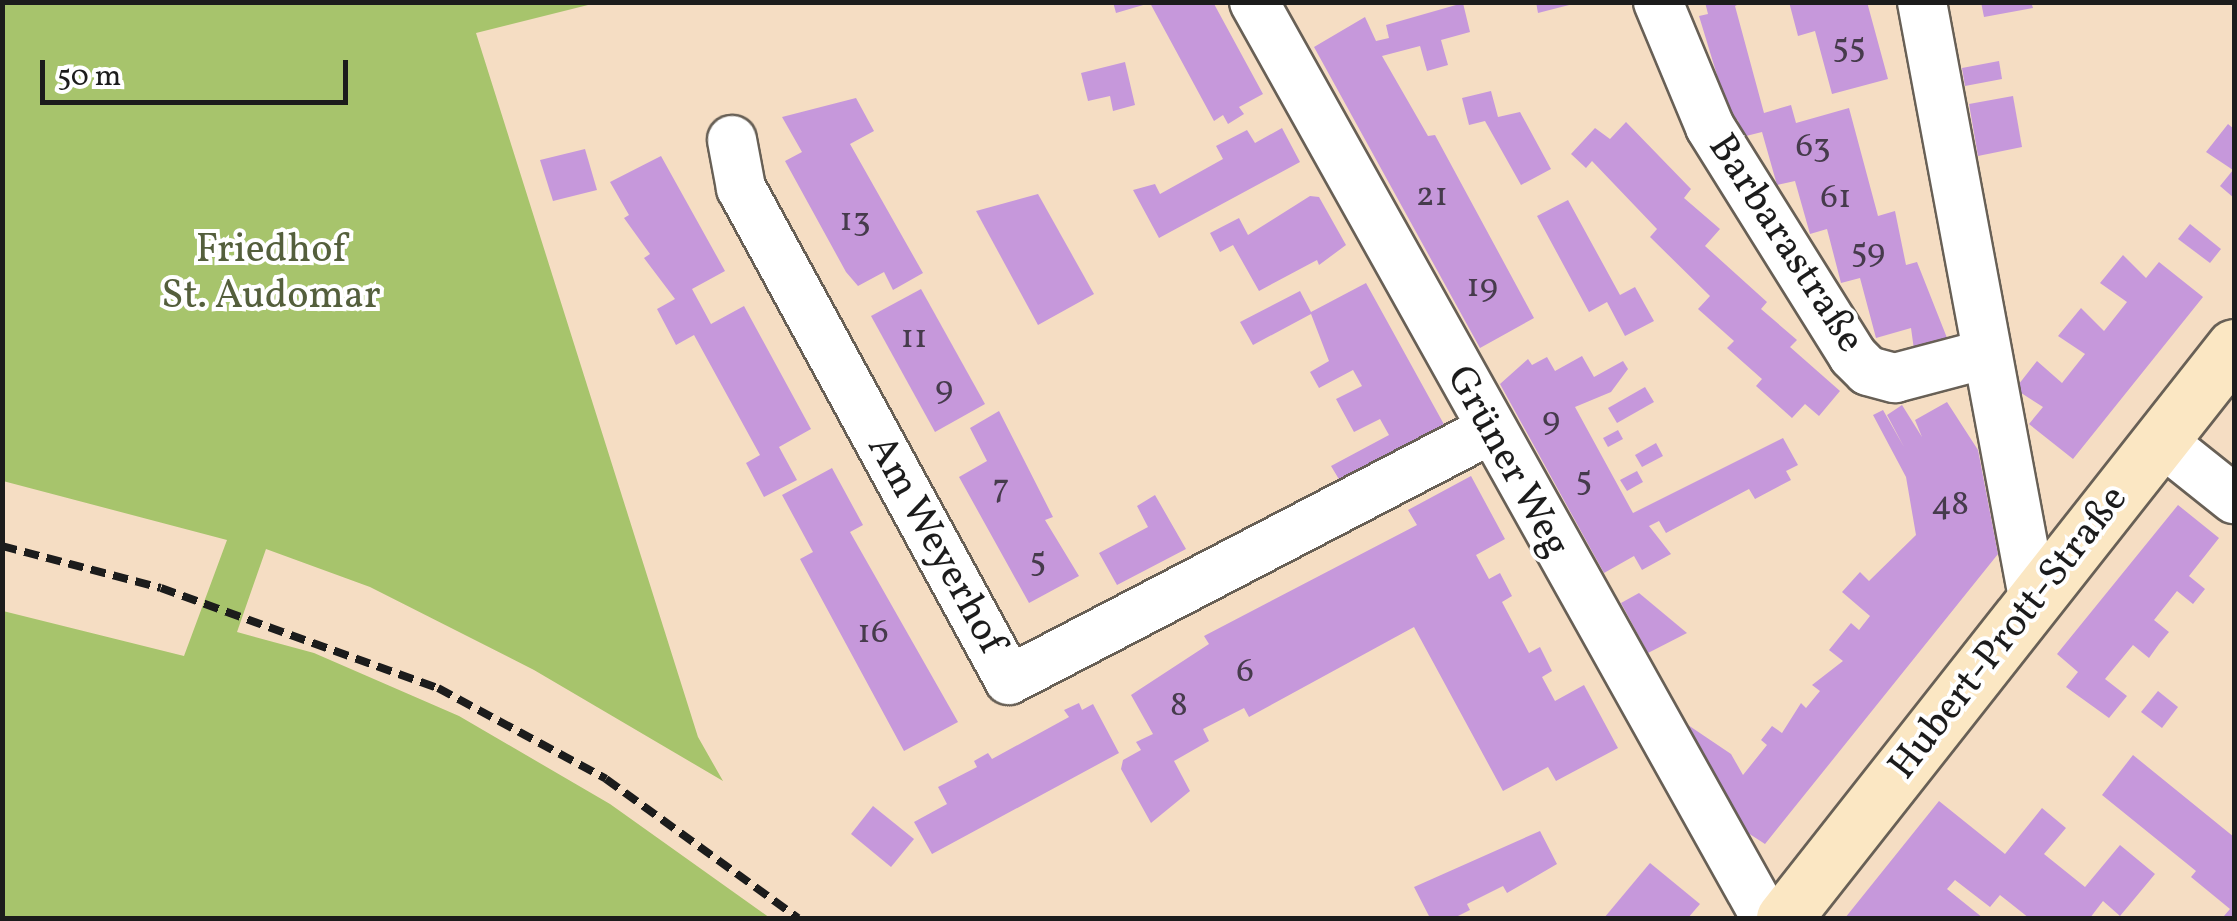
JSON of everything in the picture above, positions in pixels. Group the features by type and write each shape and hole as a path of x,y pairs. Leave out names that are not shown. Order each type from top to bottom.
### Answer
{"street":[{"name":"Grüner Weg","path":"1254,2 1488,431 1766,918"},
{"name":"Barbarastraße","path":"1658,2 1710,127 1852,356 1868,370 1895,378 1986,354"},
{"path":"1922,2 2034,603"},
{"name":"Am Weyerhof","path":"732,140 741,188 1008,680 1488,431"},
{"name":"Hubert-Prott-Straße","path":"1784,918 2234,347"},
{"path":"2160,440 2234,499"}],"green space":[{"name":"Friedhof St. Audomar","path":"3,2 596,3 476,33 698,737 723,781 534,670 370,587 266,549 237,632 314,653 459,716 610,804 770,918 3,918 3,611 184,656 227,540 3,481"}],"building":[{"path":"1113,2 1213,2 1263,94 1239,107 1244,114 1228,124 1223,115 1214,121 1150,3 1116,13"},
{"path":"1536,2 1573,2 1573,4 1538,13"},
{"path":"1705,2 1743,2 1735,6 1764,113 1791,105 1796,123 1849,108 1878,216 1895,211 1906,265 1917,262 1951,348 1915,357 1911,328 1876,338 1860,278 1841,283 1827,229 1810,234 1795,181 1777,185 1762,132 1742,137 1738,120 1731,121 1699,16 1708,14"},
{"path":"1789,2 1867,2 1888,79 1832,94 1815,31 1798,36"},
{"path":"1981,2 2031,2 2033,8 1984,17"},
{"path":"1463,3 1470,32 1441,40 1448,65 1427,71 1420,46 1382,56 1428,136 1435,135 1534,318 1480,348 1314,47 1365,17 1376,41 1389,38 1386,25"},
{"path":"1999,61 2002,79 1965,86 1962,68"},
{"path":"1125,62 1135,105 1113,111 1110,96 1088,101 1081,73"},
{"path":"1491,91 1498,117 1520,112 1551,169 1521,185 1485,121 1469,125 1462,98"},
{"path":"2013,96 2022,147 1978,156 1969,104"},
{"path":"856,98 874,131 850,144 923,273 893,290 884,272 858,286 846,272 785,161 802,152 782,117"},
{"path":"1626,122 1691,189 1684,198 1720,229 1705,246 1767,302 1761,309 1797,340 1790,347 1840,391 1819,416 1805,404 1792,418 1756,386 1762,379 1727,348 1734,341 1698,309 1710,296 1650,237 1657,229 1592,161 1586,168 1571,154 1595,128 1610,139"},
{"path":"2228,124 2234,129 2234,198 2220,186 2233,170 2206,152"},
{"path":"1282,128 1300,162 1159,238 1133,190 1155,184 1160,194 1223,159 1216,146 1247,130 1255,143"},
{"path":"585,149 597,190 553,201 540,160"},
{"path":"661,156 725,271 692,289 711,324 744,306 811,429 779,447 797,480 764,497 746,463 760,455 694,335 676,345 657,309 675,299 644,258 650,254 624,218 629,215 610,182"},
{"path":"1038,194 1094,294 1038,325 976,211"},
{"path":"1310,196 1319,197 1346,245 1319,265 1317,260 1259,291 1233,245 1220,252 1210,233 1239,218 1248,235"},
{"path":"1568,200 1620,295 1635,287 1654,321 1625,336 1607,302 1589,312 1537,216"},
{"path":"2190,224 2221,249 2210,263 2178,239"},
{"path":"2123,255 2146,278 2159,262 2203,297 2073,459 2029,424 2043,407 2015,389 2037,361 2062,383 2085,354 2058,336 2081,308 2104,331 2127,302 2100,283"},
{"path":"1366,283 1446,428 1340,481 1331,466 1389,435 1380,419 1354,432 1336,399 1362,386 1353,370 1319,388 1310,372 1329,361 1311,314 1253,345 1240,322 1300,291 1311,312"},
{"path":"921,289 985,404 935,432 871,316"},
{"path":"1582,356 1594,377 1623,361 1628,369 1611,392 1575,407 1633,513 1783,438 1798,465 1786,471 1791,480 1755,499 1749,489 1666,533 1659,521 1649,526 1671,554 1642,570 1634,556 1604,573 1500,384 1528,359 1532,365 1547,357 1555,371"},
{"path":"1645,387 1654,402 1617,423 1608,408"},
{"path":"1947,402 1978,450 1998,554 1765,844 1748,833 1688,725 1731,754 1743,775 1767,745 1761,740 1772,726 1782,733 1801,703 1806,708 1820,691 1812,685 1843,661 1829,650 1851,623 1859,630 1870,616 1842,592 1860,572 1869,581 1916,535 1906,477 1873,415 1883,410 1904,447 1887,415 1902,405 1922,437 1915,420"},
{"path":"999,411 1053,517 1045,520 1079,576 1029,603 959,477 987,461 970,428"},
{"path":"1618,430 1623,439 1608,447 1603,438"},
{"path":"1656,443 1663,456 1642,467 1635,455"},
{"path":"832,468 863,525 850,532 958,722 904,751 800,559 813,552 782,495"},
{"path":"1637,471 1643,482 1627,491 1620,480"},
{"path":"1471,476 1505,539 1476,555 1489,579 1500,573 1512,596 1502,602 1529,653 1540,647 1552,671 1542,677 1555,701 1584,685 1618,748 1556,781 1548,767 1503,791 1414,627 1249,717 1244,708 1203,729 1209,741 1174,761 1190,791 1151,823 1121,769 1123,760 1141,750 1136,742 1153,734 1131,695 1209,644 1204,636 1417,525 1408,510"},
{"path":"1155,495 1186,549 1117,585 1099,553 1148,527 1137,506"},
{"path":"2178,505 2219,538 2189,576 2205,589 2193,604 2177,591 2154,620 2169,632 2149,658 2133,645 2105,679 2127,696 2109,718 2066,687 2078,672 2057,654"},
{"path":"1639,593 1687,633 1648,653 1621,603"},
{"path":"2158,691 2178,707 2162,728 2141,712"},
{"path":"1079,703 1082,710 1093,704 1119,753 932,854 914,822 947,804 938,787 977,767 974,761 988,753 992,759 1069,717 1064,710"},
{"path":"2133,755 2234,837 2234,918 2224,916 2230,909 2191,877 2196,871 2102,795"},
{"path":"1939,801 2005,854 2042,808 2066,828 2044,854 2085,887 2120,845 2155,874 2120,916 2103,901 2090,918 2029,918 2000,895 1990,907 1955,880 1947,889 1983,918 1845,918"},
{"path":"873,806 914,839 891,867 851,834"},
{"path":"1540,831 1557,864 1507,893 1503,886 1467,904 1470,910 1454,918 1430,918 1414,887"},
{"path":"1650,863 1700,904 1688,918 1604,918"}],"railway":[{"path":"2,546 161,588 438,688 606,779 798,918"}]}
